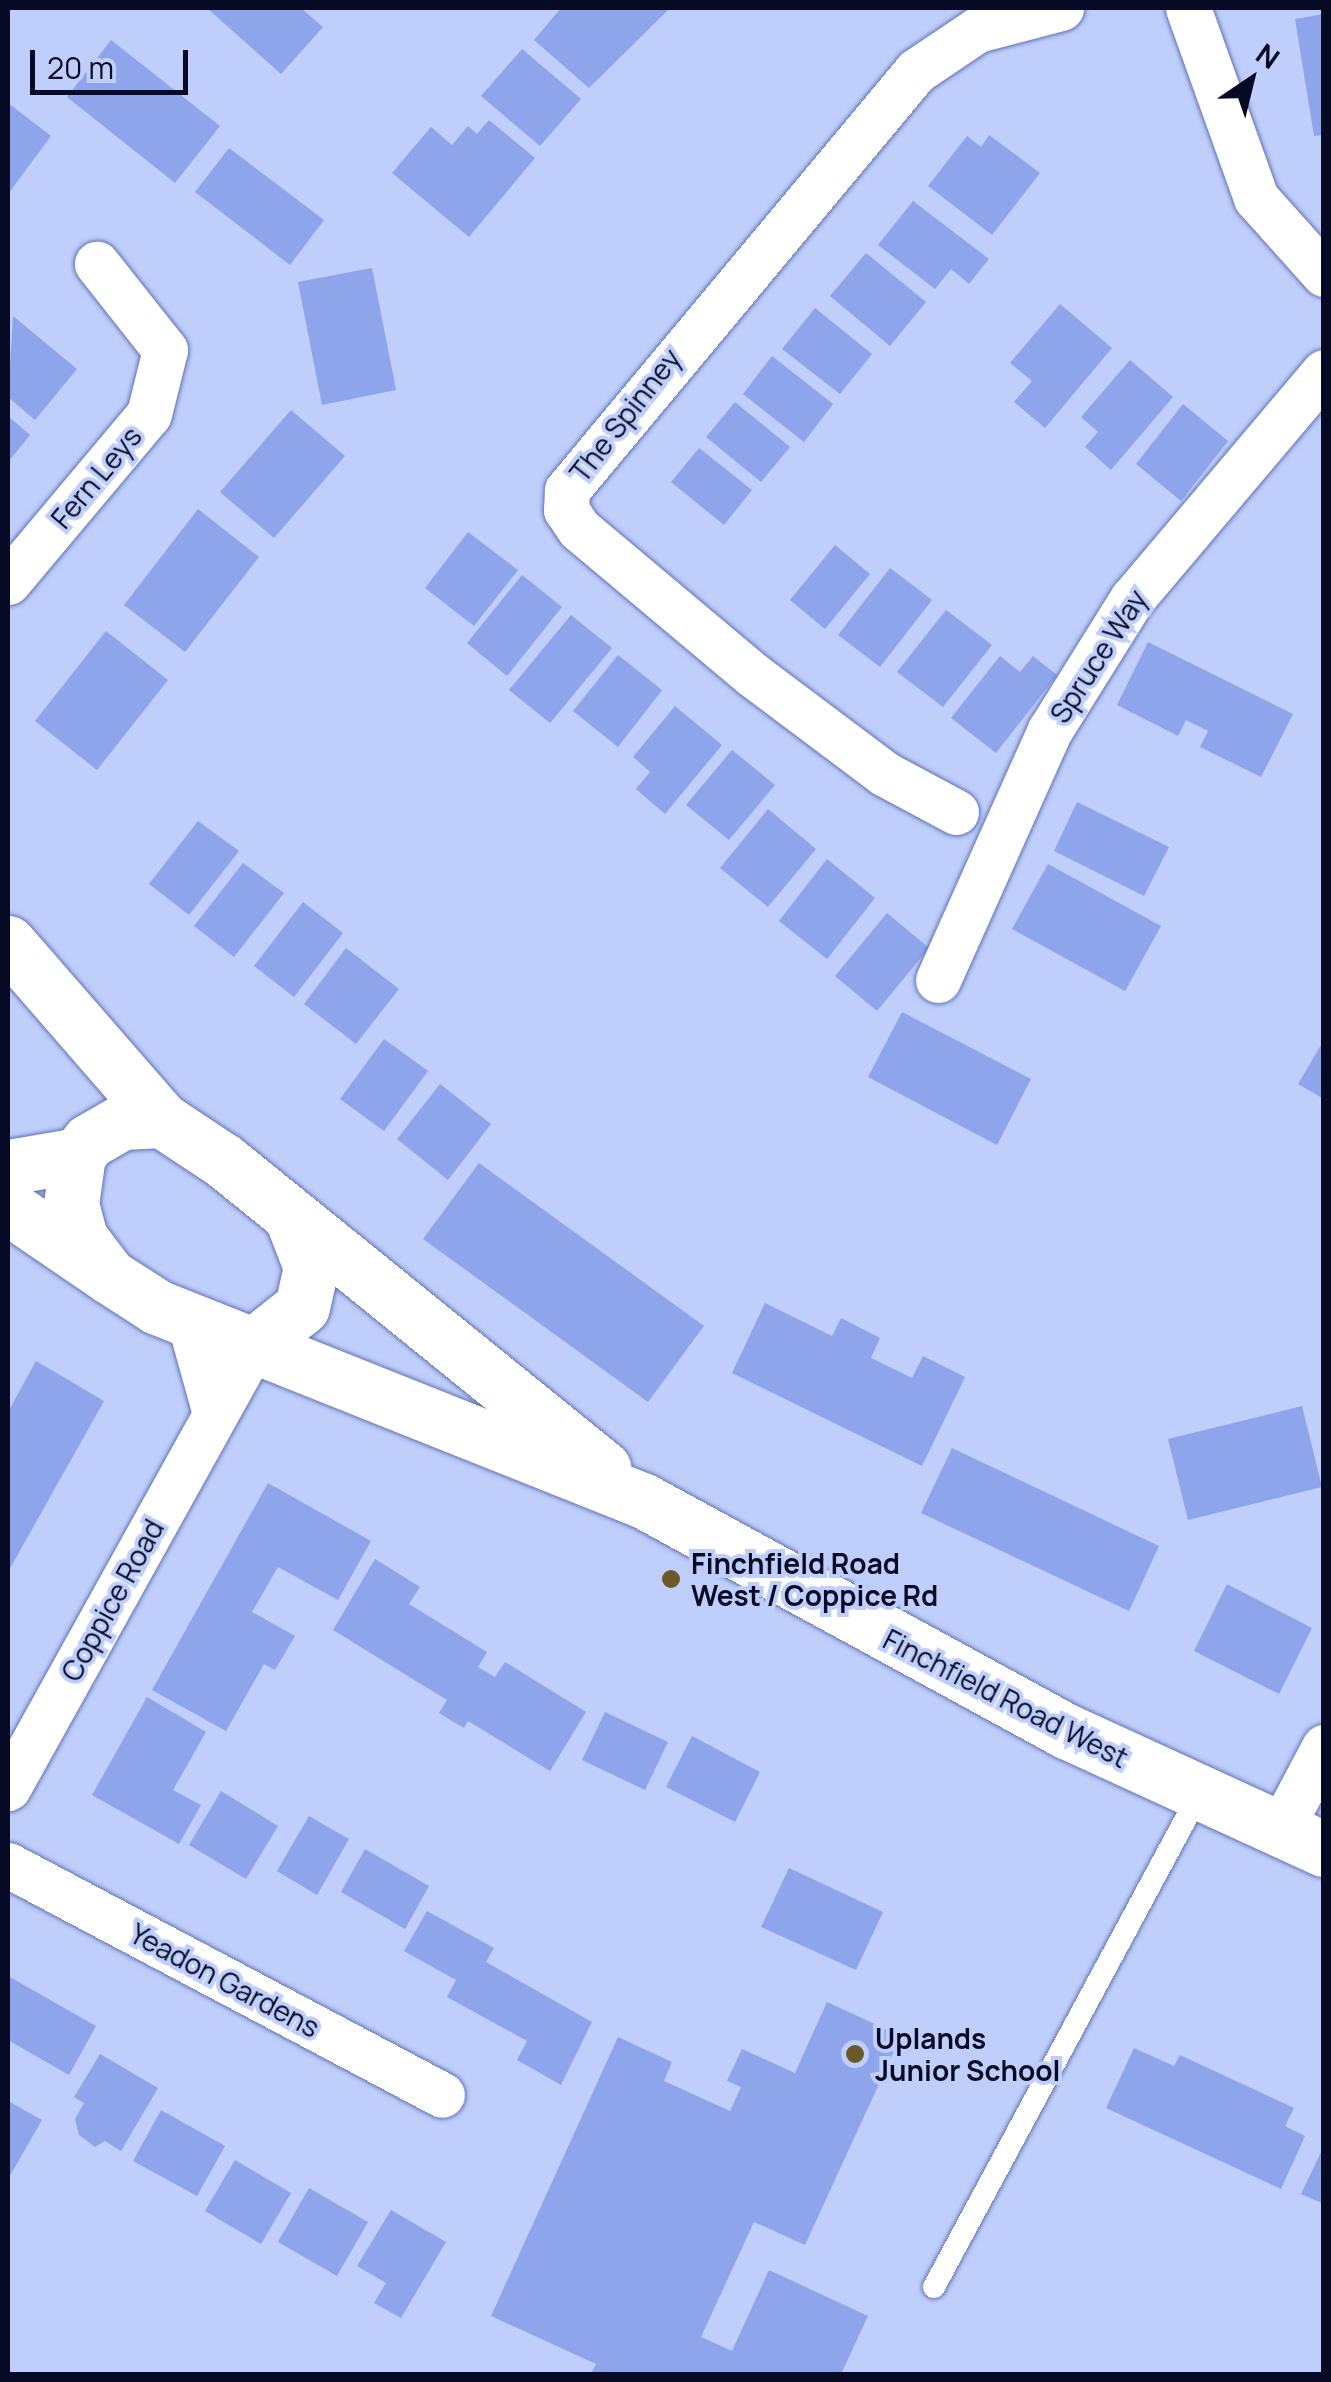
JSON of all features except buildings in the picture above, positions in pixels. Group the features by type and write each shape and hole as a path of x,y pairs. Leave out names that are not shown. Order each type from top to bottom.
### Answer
{"main road":[{"path":"8,943 162,1120 224,1161 294,1222 311,1268 302,1307 254,1345 190,1324 109,1276 8,1208"},
{"path":"74,1020 93,1100 71,1204 80,1238 109,1276"},
{"path":"8,1167 83,1148 122,1122 162,1120"},
{"name":"Finchfield Road West","path":"294,1222 644,1501"},
{"name":"Finchfield Road West","path":"254,1345 644,1501 1198,1796 1302,1840"}],"street":[{"name":"The Spinney","path":"956,812 831,737 738,662 578,529 566,510 566,490 916,71 977,30 1061,8"},
{"path":"1188,8 1256,198 1324,274"},
{"name":"Fern Leys","path":"8,582 149,414 164,350 96,264"},
{"name":"Spruce Way","path":"938,980 1050,730 1132,599 1324,372"},
{"path":"190,1324 214,1410"},
{"name":"Coppice Road","path":"8,1788 214,1410 254,1345"},
{"path":"1302,1840 1324,1747"},
{"name":"Yeadon Gardens","path":"8,1865 442,2096"}],"lane":[{"path":"934,2287 1198,1796"}],"place":[{"name":"Finchfield Road West / Coppice Rd","path":"671,1579"},
{"name":"Uplands Junior School","path":"855,2054"}]}
